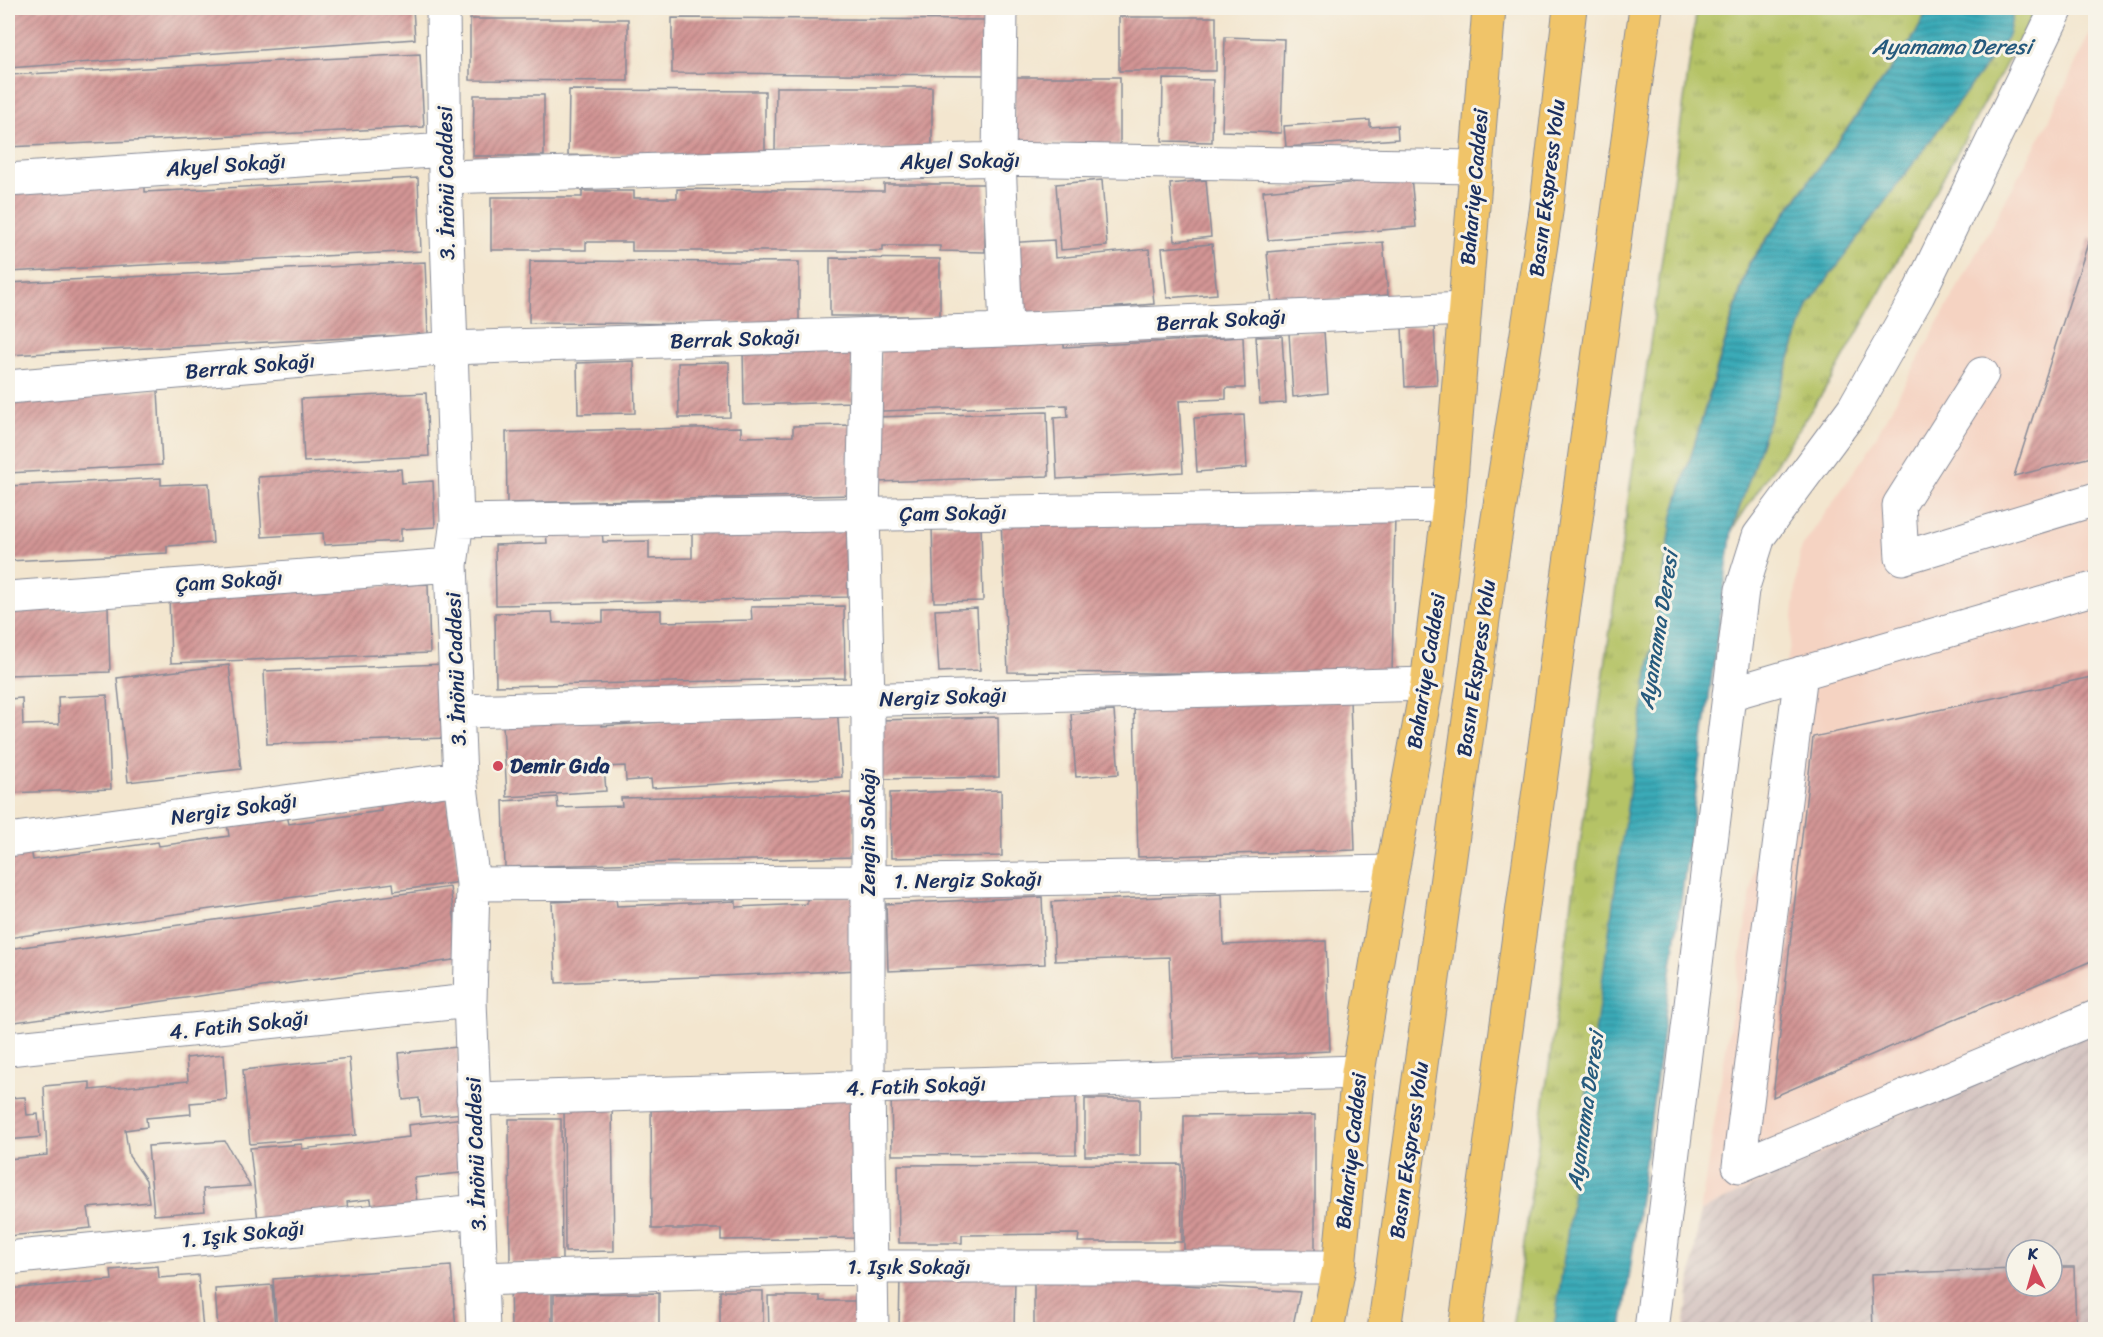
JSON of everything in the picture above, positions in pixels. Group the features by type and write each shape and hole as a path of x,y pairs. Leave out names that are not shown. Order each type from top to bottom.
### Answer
{"main road":[{"name":"Bahariye Caddesi","path":"1327,1329 1339,1267 1358,1072 1427,684 1449,505 1489,8"},
{"name":"Basın Ekspress Yolu","path":"1384,1329 1490,569 1546,212 1570,8"},
{"path":"1464,1329 1646,8"}],"street":[{"name":"3. İnönü Caddesi","path":"444,8 445,163 457,521 452,565 460,778 473,884 470,1001 483,1329"},
{"path":"1001,8 999,159 1006,330"},
{"path":"1651,1329 1742,590 1759,536 1854,408 1918,295 2057,8"},
{"name":"Akyel Sokağı","path":"8,180 445,163 999,159 1476,167"},
{"name":"Berrak Sokağı","path":"8,387 450,348 1006,330 1464,309"},
{"name":"Zengin Sokağı","path":"867,334 863,515 868,699 868,1087 872,1329"},
{"path":"1982,374 1899,505 1902,558 2096,499"},
{"name":"Çam Sokağı","path":"457,521 1449,505"},
{"name":"Çam Sokağı","path":"8,598 452,565"},
{"path":"1729,694 2096,588"},
{"path":"1801,673 1739,1166 2096,1017"},
{"name":"Nergiz Sokağı","path":"459,711 1427,684"},
{"name":"Nergiz Sokağı","path":"8,840 460,778"},
{"name":"1. Nergiz Sokağı","path":"473,884 868,882 1392,872"},
{"name":"4. Fatih Sokağı","path":"8,1049 470,1001"},
{"name":"4. Fatih Sokağı","path":"473,1099 1358,1072"},
{"name":"1. Işık Sokağı","path":"8,1258 478,1211"},
{"name":"1. Işık Sokağı","path":"480,1279 871,1267 1339,1267"}],"shaded area":[{"path":"2095,21 2095,1022 1700,1212 1790,645 1800,550 1868,451 2050,119"},
{"path":"2095,1022 2095,1329 1684,1330 1700,1212"}],"green space":[{"path":"1697,8 1929,8 1914,37 1748,264 1673,515 1556,1329 1512,1330"},
{"path":"2014,8 2037,8 1833,377 1732,530 1808,305 2008,36"}],"water":[{"name":"Ayamama Deresi","path":"1929,8 2014,8 2008,36 1808,305 1732,530 1622,1329 1554,1329 1621,846 1673,515 1749,264 1914,37"}],"building":[{"path":"8,8 413,8 415,39 8,68"},
{"path":"1119,17 1216,17 1216,71 1119,71"},
{"path":"672,18 990,20 990,75 672,73"},
{"path":"470,19 628,19 628,81 470,80"},
{"path":"1225,37 1284,39 1281,133 1222,131"},
{"path":"420,54 424,127 8,147 8,75"},
{"path":"1014,77 1120,77 1120,145 1014,145"},
{"path":"1163,79 1213,80 1212,142 1162,141"},
{"path":"776,87 932,87 932,151 775,150"},
{"path":"569,90 765,91 765,156 568,155"},
{"path":"474,95 544,95 544,156 473,156"},
{"path":"1370,120 1370,127 1397,125 1398,139 1286,147 1284,126"},
{"path":"1411,177 1416,227 1268,240 1263,191"},
{"path":"418,178 421,251 8,272 8,191 145,184 145,192"},
{"path":"1102,180 1107,246 1061,250 1056,184"},
{"path":"1206,180 1211,237 1175,241 1170,184"},
{"path":"884,184 985,184 985,252 940,251 940,246 883,246 883,251 632,251 632,242 586,242 586,250 491,250 491,197 582,197 582,191 634,191 634,198 677,198 677,189 884,191"},
{"path":"2090,237 2096,243 2096,456 2014,476"},
{"path":"1054,240 1055,258 1149,249 1154,304 1012,316 1006,243"},
{"path":"1383,242 1388,295 1272,306 1267,252"},
{"path":"1212,244 1217,294 1167,298 1162,248"},
{"path":"830,258 940,259 940,316 830,316"},
{"path":"530,261 799,262 799,324 529,323"},
{"path":"425,262 428,334 8,355 8,283"},
{"path":"1434,325 1437,385 1405,387 1402,327"},
{"path":"1324,331 1328,393 1293,397 1289,333"},
{"path":"1282,336 1286,403 1260,404 1256,337"},
{"path":"1064,337 1064,347 1243,337 1245,388 1226,388 1226,399 1179,401 1183,472 1057,479 1054,418 1068,417 1067,405 882,411 880,344"},
{"path":"852,346 853,402 744,405 743,348"},
{"path":"634,361 635,413 578,414 577,363"},
{"path":"729,362 730,417 679,418 678,363"},
{"path":"158,390 162,465 8,473 8,398"},
{"path":"426,393 429,456 304,462 301,399"},
{"path":"1047,412 1049,476 877,482 874,417"},
{"path":"1244,415 1247,468 1197,472 1194,418"},
{"path":"852,425 853,495 507,503 506,432 741,427 741,437 793,436 793,426"},
{"path":"401,469 402,483 433,481 435,527 401,529 401,541 324,545 323,533 262,537 258,477"},
{"path":"161,478 161,485 209,483 213,543 167,546 167,553 8,561 8,486"},
{"path":"1395,513 1392,675 1008,672 1001,520"},
{"path":"847,524 848,597 496,605 495,545 547,543 546,531 602,530 603,542 649,541 649,559 692,558 692,528"},
{"path":"981,525 983,601 934,602 932,526"},
{"path":"428,584 430,653 171,663 169,594"},
{"path":"844,606 845,678 496,686 495,613 552,612 553,623 603,622 603,611 661,610 661,622 752,620 751,607"},
{"path":"108,607 110,672 8,675 8,611"},
{"path":"977,608 980,670 939,672 935,610"},
{"path":"444,664 447,738 267,744 264,671"},
{"path":"229,665 241,769 128,782 117,678"},
{"path":"2096,676 2096,959 1773,1097 1813,737"},
{"path":"107,695 111,789 8,793 8,699 22,698 23,725 59,724 58,697"},
{"path":"1350,700 1355,850 1138,857 1134,706"},
{"path":"837,705 842,777 652,788 651,779 626,781 625,766 604,767 606,791 507,797 503,725 601,719 602,726 708,719"},
{"path":"1114,711 1119,774 1076,777 1071,714"},
{"path":"998,717 999,777 881,779 880,720"},
{"path":"1001,790 1002,856 891,858 890,793"},
{"path":"447,792 460,882 394,891 393,883 8,938 8,852 31,849 33,860 158,842 159,846 229,836 227,823 287,815 289,824 381,811 380,801"},
{"path":"853,793 855,857 505,867 503,801 557,797 558,808 622,806 621,798"},
{"path":"450,887 460,959 8,1023 8,949"},
{"path":"1222,894 1224,945 1326,941 1330,1051 1173,1058 1169,957 1055,961 1052,902"},
{"path":"856,896 860,970 556,983 552,902 616,899 617,906 736,901 736,907 807,904 807,898"},
{"path":"1042,897 1045,964 888,971 886,904"},
{"path":"457,1047 464,1113 421,1117 419,1098 403,1100 399,1053"},
{"path":"224,1054 227,1100 190,1103 191,1114 146,1118 147,1127 125,1130 129,1156 146,1180 149,1202 88,1208 91,1228 8,1236 8,1159 47,1155 44,1086 90,1082 90,1090 188,1081 186,1058"},
{"path":"349,1058 356,1135 250,1144 243,1070"},
{"path":"891,1090 1076,1090 1076,1154 892,1155"},
{"path":"25,1097 27,1115 38,1114 40,1137 8,1140 8,1098"},
{"path":"854,1099 855,1238 721,1240 721,1229 652,1229 651,1102"},
{"path":"1085,1099 1140,1099 1140,1156 1085,1156"},
{"path":"564,1103 612,1103 614,1251 565,1252"},
{"path":"1315,1115 1315,1259 1184,1259 1184,1116"},
{"path":"463,1118 469,1172 414,1178 418,1211 373,1216 371,1199 347,1202 348,1211 258,1221 250,1148 302,1144 302,1149 409,1137 408,1125"},
{"path":"509,1119 561,1119 562,1262 510,1263"},
{"path":"225,1141 250,1186 203,1189 205,1211 154,1215 148,1146"},
{"path":"1181,1164 1182,1242 1078,1242 1079,1234 962,1235 962,1243 899,1243 898,1165"},
{"path":"158,1266 159,1278 198,1275 203,1330 8,1330 8,1289 112,1280 111,1270"},
{"path":"451,1266 456,1330 277,1330 273,1279"},
{"path":"2064,1267 2074,1267 2076,1330 1873,1330 1871,1274 2004,1269 2004,1298 2064,1298"},
{"path":"1034,1276 1300,1292 1292,1330 1034,1330"},
{"path":"900,1278 1015,1278 1014,1330 899,1330"},
{"path":"552,1280 552,1330 511,1330 510,1281"},
{"path":"272,1285 275,1330 218,1330 215,1289"},
{"path":"720,1291 763,1291 763,1330 720,1330"},
{"path":"659,1293 659,1330 554,1330 554,1294"},
{"path":"768,1296 820,1296 820,1301 861,1301 861,1330 769,1330"}],"place":[{"name":"Demir Gıda","path":"498,766"}]}
